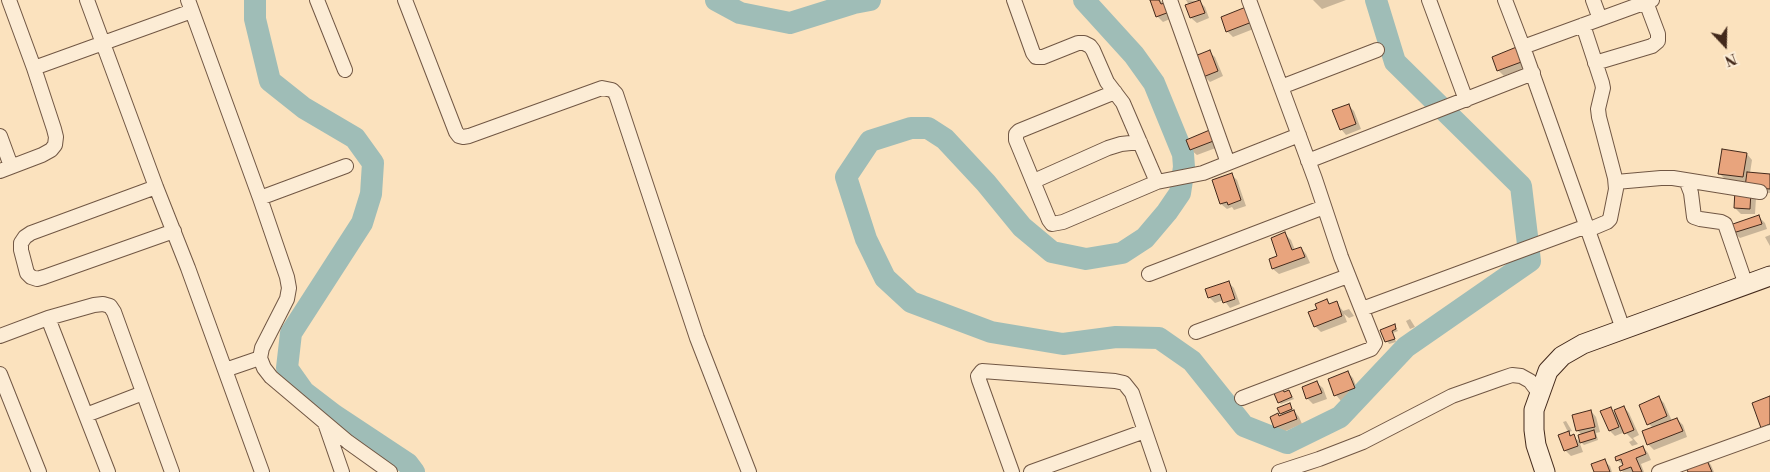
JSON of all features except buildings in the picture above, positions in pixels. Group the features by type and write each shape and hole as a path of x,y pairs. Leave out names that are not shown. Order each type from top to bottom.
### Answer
{"street":[{"path":"0,136 6,168 42,155 55,145 56,137 34,68 9,0"},
{"path":"87,0 262,472"},
{"path":"318,0 345,70"},
{"path":"405,0 459,136 469,136 602,88 612,90 616,94 697,338 750,472"},
{"path":"1014,0 1036,57 1039,58 1078,43 1090,46 1107,82 1123,103 1157,182"},
{"path":"1170,0 1228,163"},
{"path":"1242,398 1371,349 1375,343 1348,276 1249,0"},
{"path":"1429,0 1464,100"},
{"path":"1505,0 1533,73 1624,329"},
{"path":"1593,0 1600,19"},
{"path":"1523,47 1649,1 1658,34 1658,41 1652,46 1595,63"},
{"path":"34,68 103,43 190,6 287,277 289,288 287,299 262,348 260,358 264,368 271,377 348,442 390,472"},
{"path":"1362,309 1525,248 1607,222 1610,219 1616,182 1599,117 1598,109 1603,88 1583,25"},
{"path":"1281,87 1377,50"},
{"path":"1308,161 1533,73"},
{"path":"1115,92 1019,131 1016,134 1016,140 1052,224 1157,182 1192,176 1299,135"},
{"path":"1034,181 1108,148 1121,144 1140,142"},
{"path":"260,198 346,166"},
{"path":"1616,182 1662,178 1760,192"},
{"path":"1686,180 1691,193 1694,217 1724,224 1746,285"},
{"path":"156,187 25,237 21,250 27,273 37,279 174,231"},
{"path":"1150,274 1324,207"},
{"path":"1196,332 1348,276"},
{"path":"1544,472 1536,445 1534,410 1548,371 1562,356 1583,344 1770,276"},
{"path":"0,336 48,318 94,305 104,304 110,306 114,312 172,472"},
{"path":"48,318 108,472"},
{"path":"225,370 260,358"},
{"path":"1012,472 978,380 978,376 982,371 1124,383 1132,393 1159,472"},
{"path":"0,374 39,472"},
{"path":"1279,472 1363,442 1452,396 1512,375 1521,376 1530,381 1539,393"},
{"path":"86,415 143,393"},
{"path":"324,422 342,472"},
{"path":"1031,472 1145,431"},
{"path":"1659,472 1770,432"}],"waterway":[{"path":"255,0 255,19 270,81 304,108 355,138 373,163 371,194 362,223 291,333 287,368 304,392 334,415 408,464 414,472"},
{"path":"716,0 740,13 790,23 854,3 870,0"},
{"path":"1084,0 1134,55 1154,83 1183,154 1184,167 1180,193 1145,238 1122,253 1086,259 1052,252 1022,227 986,183 945,139 928,128 911,128 870,141 846,177 866,239 885,278 911,302 991,332 1063,344 1116,337 1159,338 1192,361 1244,426 1287,443 1340,417 1406,347 1530,261 1521,186 1395,62 1376,0"}]}
